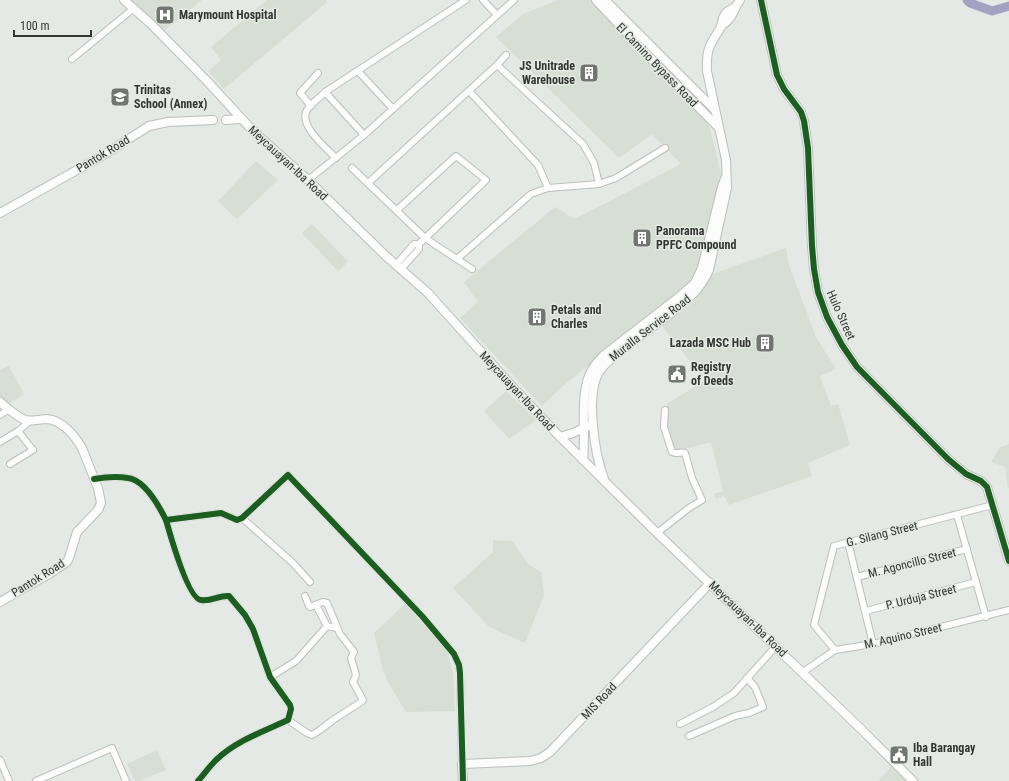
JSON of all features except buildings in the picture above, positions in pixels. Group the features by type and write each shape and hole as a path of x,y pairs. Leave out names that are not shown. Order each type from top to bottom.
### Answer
{"street":[{"name":"Meycauayan-Iba Road","path":"124,0 134,8 207,81 240,119 278,155 308,180 368,239 428,293 514,389 560,437 803,672 913,781"},
{"path":"336,158 308,128 305,118 307,110 325,92 466,0"},
{"path":"483,0 497,16"},
{"path":"308,180 364,136 514,0"},
{"name":"El Camino Bypass Road","path":"596,0 716,111"},
{"name":"El Camino Bypass Road","path":"605,0 630,31 687,95 720,128"},
{"name":"Muralla Service Road","path":"583,460 593,391 599,372 616,354 694,294 706,278 719,230 728,188 726,160 707,71 707,51 713,38 722,26 723,18 727,11 734,7 740,0"},
{"name":"Hulo Street","path":"761,0 777,75 784,89 801,112 804,121 808,148 814,269 818,292 827,317 842,345 857,367 953,463 966,474 984,484 989,491 1009,562"},
{"path":"72,59 134,8"},
{"path":"368,183 469,91 506,55"},
{"path":"497,65 582,144 594,163 599,184"},
{"path":"358,71 393,109"},
{"path":"311,106 300,93 318,73"},
{"path":"687,95 693,89"},
{"path":"469,91 538,165 548,188"},
{"path":"325,92 364,136"},
{"path":"700,96 712,92"},
{"path":"226,120 240,119"},
{"name":"Pantok Road","path":"0,213 102,156 149,126 168,122 213,120"},
{"path":"458,258 531,194 548,188 599,184 616,178 666,148"},
{"path":"397,210 456,156 486,180 425,238 419,244 419,249 409,256 399,267"},
{"path":"352,168 425,238 458,258 472,269"},
{"path":"0,402 20,417 30,421 18,431 0,442"},
{"path":"0,415 9,409"},
{"path":"658,533 702,500 695,485 686,453 683,452 675,454 672,452 664,427 665,410"},
{"name":"Pantok Road","path":"0,602 67,562 77,532 101,505 101,500 94,478 78,442 67,429 55,422 48,419 30,421"},
{"path":"560,437 589,426"},
{"name":"Muralla Service Road","path":"589,426 605,482"},
{"path":"10,464 33,450 18,431"},
{"path":"166,520 221,513 226,514 236,520 242,518 288,475 422,616 454,654 459,665 463,781"},
{"path":"94,478 128,478 140,483 160,506 187,583 194,595 198,599 204,600 229,596 245,615 253,630 270,677 290,705 291,709 288,720"},
{"name":"G. Silang Street","path":"835,650 814,625 834,546 993,505"},
{"path":"957,515 986,616"},
{"path":"242,518 293,563 310,582"},
{"path":"848,542 858,577 873,644"},
{"name":"M. Agoncillo Street","path":"858,577 967,549"},
{"name":"P. Urduja Street","path":"866,611 976,582"},
{"name":"MIS Road","path":"462,764 530,761 541,758 550,752 710,583"},
{"path":"288,720 312,735 363,700 353,682 356,675 351,658 354,652 340,634 327,603 323,602 310,607 305,596"},
{"path":"316,605 327,626"},
{"name":"M. Aquino Street","path":"803,672 835,650 873,644 1009,610"},
{"path":"270,677 296,661 327,626"},
{"path":"327,626 337,628"},
{"path":"680,724 714,707 734,693 776,646"},
{"path":"689,736 735,716 763,707 755,686 747,678"},
{"path":"198,781 217,759 235,746 262,731 288,720"},
{"path":"36,781 112,748 126,781"},
{"path":"0,760 9,781"}],"shaded area":[{"name":"Marymount Hospital","path":"131,0 202,0 164,31"},
{"path":"267,0 326,0 326,3 224,89 208,71 221,60 211,47"},
{"path":"558,0 592,0 601,12 705,118 710,128 722,178 700,263 692,281 564,385 542,406 460,318 478,302 464,282 555,207 575,219 681,164 652,134 619,158 496,37 523,14"},
{"path":"256,161 278,180 237,219 218,201"},
{"path":"312,224 348,262 338,271 302,233"},
{"path":"786,248 789,265 816,337 836,369 820,376 831,406 838,404 850,445 808,463 812,476 729,505 724,496 716,499 714,494 723,491 711,442 674,452 665,426 667,404 705,380 662,326 691,304 704,288 712,274"},
{"path":"9,366 24,394 8,405 0,397 0,370"},
{"path":"506,391 536,420 509,439 484,411"},
{"path":"1009,444 1008,488 1005,467 991,462 999,448"},
{"path":"493,540 512,541 528,564 541,572 544,595 525,643 489,627 453,588 493,552"},
{"path":"405,604 447,651 453,673 455,711 406,712 388,682 383,670 374,633"},
{"path":"157,750 166,770 139,781 135,781 127,764"},
{"path":"891,767 907,781 878,781"}],"waterway":[{"path":"967,0 970,3 992,11 1009,6"}],"cycle path":[{"path":"761,0 777,75 784,89 801,112 804,121 808,148 814,269 818,292 827,317 842,345 857,367 948,459 966,474 981,481 987,487 1009,561"},
{"path":"94,479 107,477 128,478 140,483 151,494 166,520 221,513 237,520 242,518 288,475 422,616 454,654 459,665 460,673 463,781"},
{"path":"166,520 185,578 196,597 201,600 208,600 222,596 229,596 245,615 253,629 270,677 290,705 291,709 288,720 232,747 216,760 198,781"}],"place":[{"name":"Marymount Hospital","path":"165,15"},
{"name":"JS Unitrade Warehouse","path":"589,73"},
{"name":"Trinitas School (Annex)","path":"120,97"},
{"name":"Panorama PPFC Compound","path":"642,238"},
{"name":"Petals and Charles","path":"537,317"},
{"name":"Lazada MSC Hub","path":"765,343"},
{"name":"Registry of Deeds","path":"677,374"},
{"name":"Iba Barangay Hall","path":"899,755"}]}
